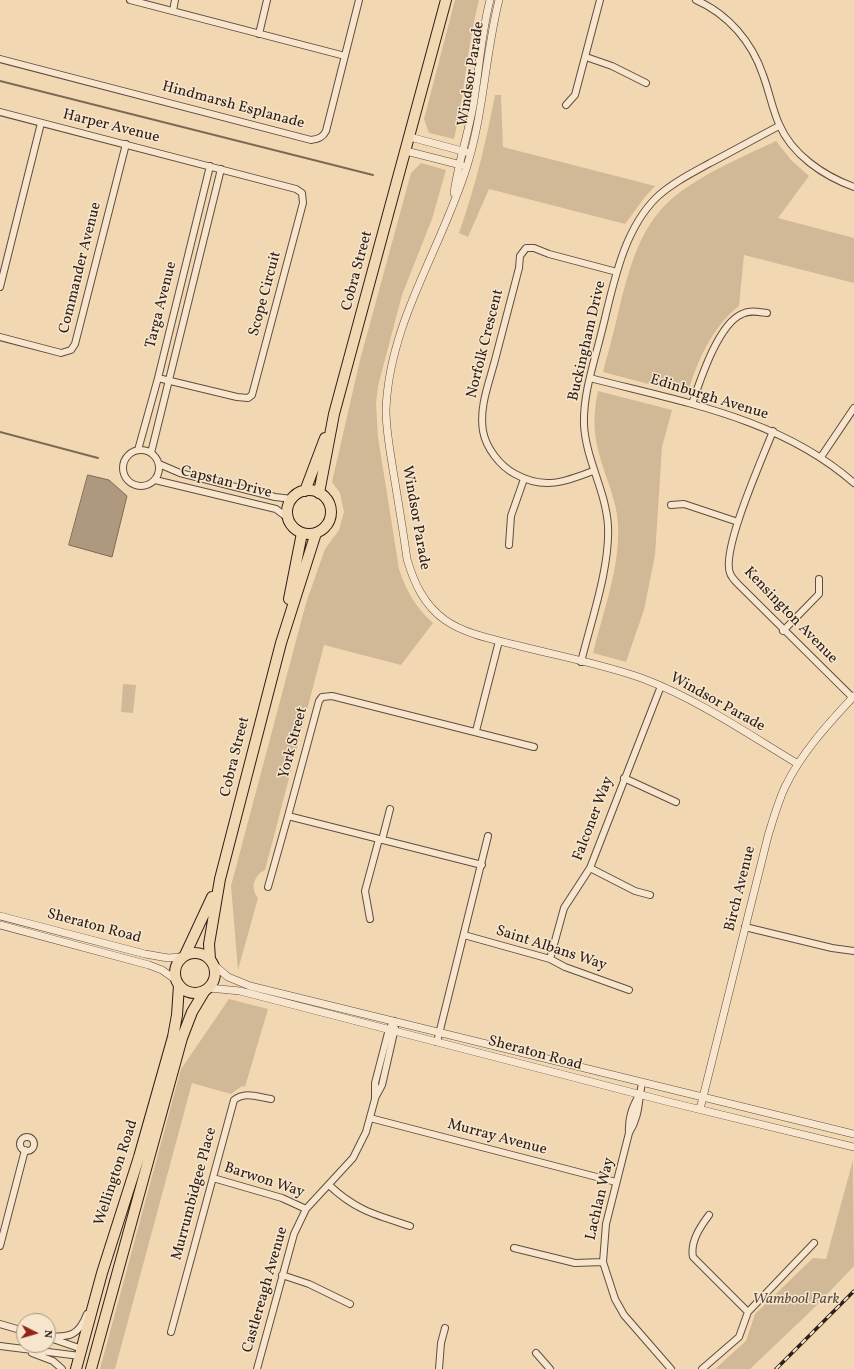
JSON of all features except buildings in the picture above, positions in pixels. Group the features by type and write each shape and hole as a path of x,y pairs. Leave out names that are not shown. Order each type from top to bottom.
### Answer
{"highway":[{"name":"Cobra Street","path":"410,137 412,103 441,0"},
{"name":"Cobra Street","path":"319,493 334,414 446,0"},
{"name":"Cobra Street","path":"305,491 334,414"},
{"path":"305,491 319,493 330,503 331,518 328,524 316,533 302,533 296,530 288,518 289,505 292,499 305,491"},
{"name":"Cobra Street","path":"281,643 302,533"},
{"name":"Cobra Street","path":"212,962 209,944 220,879 281,643 316,533"},
{"name":"Cobra Street","path":"184,956 203,920 220,879"},
{"path":"190,953 201,953 212,962 215,978 206,990 190,993 177,982 176,967 184,956 190,953"},
{"name":"Wellington Road","path":"76,1369 82,1353 102,1273 139,1157 173,1037 177,1015 177,982"},
{"name":"Wellington Road","path":"91,1369 182,1038 192,1012 206,990"},
{"path":"85,1369 82,1353 90,1346 112,1291"}],"street":[{"path":"130,0 345,56"},
{"path":"173,11 175,0"},
{"path":"259,34 268,0"},
{"name":"Hindmarsh Esplanade","path":"0,59 311,140 320,138 326,131 359,0"},
{"name":"Windsor Parade","path":"453,205 458,164 473,107 481,45 490,0"},
{"name":"Windsor Parade","path":"499,0 489,45 482,104 471,153 453,205 416,288 400,337 388,389 386,410 388,433 407,560 412,578 420,594 432,609 444,620 474,634 621,671 661,686 703,707 798,764"},
{"path":"566,105 574,95 586,58 600,0"},
{"path":"696,0 726,19 748,43 757,58 764,76 779,126 799,153 812,165 839,182 854,187"},
{"path":"586,58 612,66 646,83"},
{"name":"Harper Avenue","path":"0,112 215,167"},
{"path":"0,287 41,123"},
{"name":"Buckingham Drive","path":"581,662 603,574 607,548 608,526 605,506 593,471 587,446 584,425 585,402 618,272 627,245 640,220 657,197 677,182 779,126"},
{"path":"410,137 471,153"},
{"name":"Commander Avenue","path":"0,337 61,353 71,350 75,344 126,144"},
{"path":"406,150 467,167"},
{"name":"Targa Avenue","path":"138,450 215,167"},
{"name":"Targa Avenue","path":"151,452 170,381 215,167"},
{"name":"Scope Circuit","path":"158,378 237,397 248,398 252,395 303,203 302,193 296,189 215,167"},
{"name":"Norfolk Crescent","path":"593,471 564,483 544,483 524,479 509,471 499,462 490,449 483,432 483,407 519,268 520,256 526,248 534,248 549,254 618,272"},
{"path":"692,404 712,352 729,325 741,314 753,311 766,313"},
{"name":"Edinburgh Avenue","path":"590,378 728,414 773,431 821,458 854,483"},
{"path":"821,458 854,408"},
{"name":"Kensington Avenue","path":"773,431 738,522 730,554 729,572 738,585 853,697"},
{"path":"138,450 151,452 159,464 159,470 155,480 142,486 132,484 125,477 123,462 129,454 138,450"},
{"name":"Capstan Drive","path":"159,464 180,473 275,497 292,499"},
{"path":"509,545 511,516 524,479"},
{"name":"Capstan Drive","path":"155,480 276,508 288,518"},
{"path":"671,505 684,504 738,522"},
{"path":"784,631 819,594 819,578"},
{"path":"476,731 499,641"},
{"name":"Falconer Way","path":"550,959 564,908 590,868 661,686"},
{"name":"York Street","path":"288,816 317,707 322,697 332,696 476,731 534,747"},
{"name":"Birch Avenue","path":"700,1109 745,927 776,811 785,787 813,741 853,697"},
{"path":"624,778 676,802"},
{"path":"370,919 365,891 390,809"},
{"path":"268,887 288,816 482,865"},
{"path":"437,1042 488,836"},
{"path":"590,868 635,890 650,895"},
{"name":"Sheraton Road","path":"0,916 152,956 184,956"},
{"name":"Sheraton Road","path":"0,925 149,965 162,970 177,982"},
{"path":"745,927 832,948 854,951"},
{"name":"Saint Albans Way","path":"464,934 550,959 565,967 629,990"},
{"path":"78,945 79,937"},
{"name":"Sheraton Road","path":"212,962 228,977 250,986 854,1134"},
{"name":"Sheraton Road","path":"206,990 226,988 240,991 639,1094 854,1147"},
{"name":"Castlereagh Avenue","path":"257,1369 294,1234 306,1209 353,1158 360,1144 370,1118 375,1099 382,1085 394,1021"},
{"name":"Lachlan Way","path":"642,1083 639,1094 632,1106 628,1121 629,1133 606,1224 603,1262 614,1299 624,1315 671,1369"},
{"name":"Murrumbidgee Place","path":"171,1332 234,1100 240,1096 247,1095 271,1099"},
{"name":"Murray Avenue","path":"370,1118 616,1182"},
{"path":"0,1246 25,1150"},
{"name":"Barwon Way","path":"213,1178 282,1198 306,1209"},
{"path":"329,1184 353,1205 368,1212 410,1226"},
{"path":"709,1215 696,1235 692,1252 693,1257 748,1312"},
{"path":"702,1369 739,1337 748,1312 814,1243"},
{"path":"514,1248 575,1263 603,1262"},
{"path":"56,1336 72,1335 80,1328 102,1273"},
{"path":"282,1275 309,1284 350,1304"},
{"path":"0,1324 16,1329"},
{"path":"439,1369 441,1343 445,1328"},
{"path":"56,1341 82,1353"},
{"path":"0,1346 16,1348"},
{"path":"56,1351 82,1353"},
{"path":"33,1353 53,1361 62,1369"},
{"path":"536,1353 550,1369"}],"green space":[{"path":"455,0 479,0 454,139 429,133 424,119"},
{"path":"495,95 501,95 503,147 655,186 625,224 489,189 468,237 459,233 480,165"},
{"path":"776,141 791,160 809,176 778,218 854,238 854,283 744,255 739,306 722,323 708,343 697,366 689,389 683,393 603,372 624,289 634,258 647,229 656,215 667,203 691,184 727,164"},
{"path":"421,163 446,170 432,219 402,295 378,386 376,403 378,437 399,569 412,599 433,623 401,665 324,645 265,870 258,875 254,882 254,890 258,898 238,970 231,886 306,603 325,549 339,530 344,512 340,493 332,482 360,360 411,173"},
{"path":"598,391 672,410 662,447 655,555 644,610 626,662 593,653 614,574 618,541 616,507 602,466 596,440 595,408"},
{"path":"123,684 136,685 133,713 121,712"},
{"path":"229,999 268,1009 245,1087 242,1086 231,1094 192,1083 115,1369 100,1369 181,1069"},
{"name":"Wambool Park","path":"853,1160 854,1266 813,1309 750,1369 715,1369 746,1341 755,1314 813,1258 826,1259"}],"shaded area":[{"path":"88,475 109,480 127,496 112,557 69,545"}],"waterway":[{"path":"0,81 373,175"},
{"path":"0,432 98,458"}],"railway":[{"path":"776,1369 854,1291"}]}
